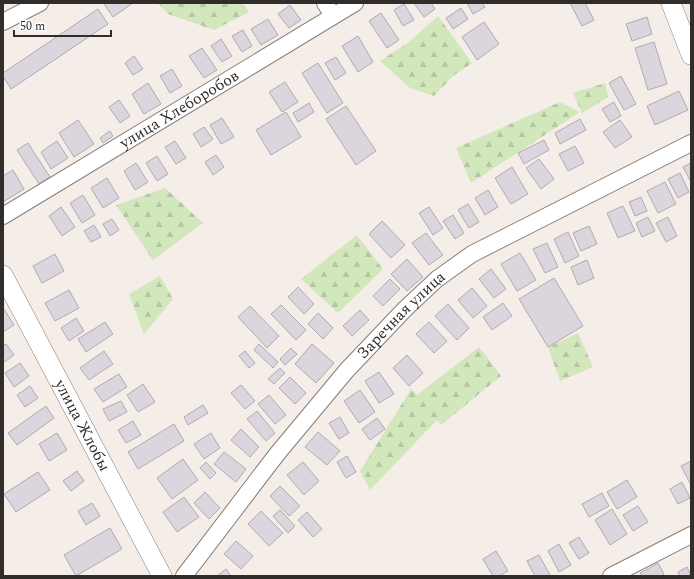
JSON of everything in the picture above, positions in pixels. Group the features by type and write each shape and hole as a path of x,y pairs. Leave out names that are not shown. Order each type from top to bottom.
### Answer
{"street":[{"path":"3,22 40,3"},
{"name":"улица Хлеборобов","path":"3,216 329,10 355,3"},
{"path":"671,3 691,55"},
{"name":"Заречная улица","path":"184,576 277,454 347,370 405,309 437,280 472,254 691,143"},
{"name":"улица Жлобы","path":"3,275 162,576"},
{"path":"611,576 691,535"}],"green space":[{"path":"158,3 242,3 249,12 214,30 168,14"},
{"path":"438,16 472,63 453,76 434,96 410,88 380,61 409,42"},
{"path":"605,83 608,97 582,113 573,93"},
{"path":"560,102 580,112 471,183 456,148"},
{"path":"165,188 203,223 153,260 116,205"},
{"path":"357,235 383,269 338,313 301,279"},
{"path":"160,276 173,299 144,334 129,294"},
{"path":"578,333 593,367 560,381 548,347"},
{"path":"479,347 501,376 441,425 437,420 370,490 360,471 411,389 417,395"}],"building":[{"path":"133,3 113,17 104,4"},
{"path":"414,3 431,3 435,9 424,17"},
{"path":"467,3 482,3 485,7 473,14"},
{"path":"570,3 585,3 594,20 582,26"},
{"path":"404,4 414,20 403,26 394,10"},
{"path":"290,5 301,20 289,28 278,14"},
{"path":"461,8 468,19 453,29 446,18"},
{"path":"98,9 108,24 11,89 3,76 3,73"},
{"path":"381,13 399,40 387,48 369,21"},
{"path":"647,17 652,34 632,41 626,24"},
{"path":"268,19 278,35 261,45 251,29"},
{"path":"484,22 499,44 477,60 462,37"},
{"path":"243,30 252,46 242,52 232,36"},
{"path":"358,36 373,62 358,72 342,46"},
{"path":"221,39 232,56 222,62 211,46"},
{"path":"654,42 667,84 648,90 635,48"},
{"path":"202,48 217,70 204,78 189,56"},
{"path":"134,56 143,69 133,75 125,63"},
{"path":"336,57 346,73 335,80 325,63"},
{"path":"318,63 343,103 327,113 302,73"},
{"path":"172,69 182,86 170,93 160,76"},
{"path":"621,76 636,104 624,110 609,83"},
{"path":"285,82 298,102 282,112 269,92"},
{"path":"148,83 161,104 144,114 132,94"},
{"path":"679,91 688,110 655,125 647,106"},
{"path":"119,100 130,116 120,123 109,107"},
{"path":"614,102 621,116 610,122 602,109"},
{"path":"309,103 314,112 298,122 293,113"},
{"path":"346,106 376,151 356,165 326,119"},
{"path":"286,112 301,137 271,155 256,130"},
{"path":"222,118 234,137 221,144 210,125"},
{"path":"580,119 586,130 560,144 555,133"},
{"path":"78,120 94,144 74,157 59,133"},
{"path":"620,120 632,137 615,148 603,132"},
{"path":"204,127 213,139 201,147 193,134"},
{"path":"110,131 113,136 103,143 100,138"},
{"path":"544,140 549,150 524,164 518,153"},
{"path":"57,141 68,158 51,169 41,152"},
{"path":"175,141 186,158 176,164 165,147"},
{"path":"28,143 50,177 39,184 17,150"},
{"path":"575,146 584,163 568,171 559,154"},
{"path":"216,155 224,167 213,175 205,162"},
{"path":"157,156 168,174 157,181 146,163"},
{"path":"539,159 554,179 541,189 526,168"},
{"path":"136,163 148,182 135,190 124,171"},
{"path":"691,163 691,182 683,167"},
{"path":"512,167 528,194 511,204 495,178"},
{"path":"13,170 24,189 3,202 3,176"},
{"path":"680,173 689,192 678,198 668,179"},
{"path":"107,178 119,198 103,208 91,188"},
{"path":"665,182 676,204 658,213 647,191"},
{"path":"488,190 498,207 485,215 475,198"},
{"path":"83,195 95,215 82,223 70,203"},
{"path":"641,197 647,211 635,216 629,202"},
{"path":"468,204 479,222 469,228 458,210"},
{"path":"623,206 635,231 618,238 607,213"},
{"path":"61,207 75,227 62,236 49,216"},
{"path":"429,207 443,228 433,235 419,213"},
{"path":"453,215 464,233 455,239 443,221"},
{"path":"648,217 655,231 642,237 636,223"},
{"path":"668,217 677,236 666,242 656,223"},
{"path":"112,219 119,230 110,236 103,224"},
{"path":"382,221 405,245 391,258 369,234"},
{"path":"94,225 101,237 91,242 84,231"},
{"path":"589,226 597,244 581,251 573,233"},
{"path":"568,232 579,256 565,263 554,239"},
{"path":"426,233 443,255 429,265 412,243"},
{"path":"547,243 558,267 545,273 533,249"},
{"path":"520,253 536,280 517,291 501,264"},
{"path":"55,254 64,271 42,283 33,266"},
{"path":"407,259 423,277 407,291 391,274"},
{"path":"587,260 594,278 578,285 571,267"},
{"path":"491,269 506,289 494,298 479,279"},
{"path":"554,278 583,326 548,347 519,299"},
{"path":"390,279 400,289 383,306 373,296"},
{"path":"298,287 314,304 304,314 288,297"},
{"path":"472,288 487,306 473,318 458,300"},
{"path":"69,290 79,308 55,321 45,303"},
{"path":"503,303 512,316 492,330 483,317"},
{"path":"448,304 469,328 457,340 435,316"},
{"path":"281,305 306,330 296,340 271,314"},
{"path":"250,306 279,336 267,348 238,317"},
{"path":"4,309 14,325 3,332 3,310"},
{"path":"360,310 369,320 352,336 343,326"},
{"path":"318,313 333,328 323,339 308,324"},
{"path":"76,318 84,331 69,341 61,328"},
{"path":"105,322 113,334 86,352 78,339"},
{"path":"429,322 447,341 434,353 416,334"},
{"path":"6,344 14,355 3,363 3,346"},
{"path":"259,344 278,362 273,368 254,350"},
{"path":"312,344 334,363 316,383 295,364"},
{"path":"291,348 297,354 285,365 280,359"},
{"path":"104,351 113,364 89,380 80,368"},
{"path":"245,351 255,363 249,368 239,356"},
{"path":"407,355 423,373 409,386 393,368"},
{"path":"20,363 29,376 14,387 5,373"},
{"path":"280,368 285,373 274,384 268,379"},
{"path":"379,372 394,394 379,403 365,381"},
{"path":"119,374 127,387 103,402 94,389"},
{"path":"290,377 306,393 295,404 279,388"},
{"path":"143,384 155,402 138,412 127,395"},
{"path":"241,385 255,401 245,409 231,393"},
{"path":"30,386 38,398 25,407 17,395"},
{"path":"360,390 375,412 359,423 344,401"},
{"path":"269,395 286,415 275,424 258,404"},
{"path":"121,401 127,412 109,421 103,409"},
{"path":"203,405 208,413 188,425 184,417"},
{"path":"46,406 54,418 17,445 8,433"},
{"path":"257,411 275,433 266,441 247,419"},
{"path":"340,417 349,433 339,439 329,423"},
{"path":"377,418 385,429 370,440 362,429"},
{"path":"133,421 141,435 126,443 118,430"},
{"path":"174,424 184,441 138,469 128,452"},
{"path":"241,429 259,447 250,457 231,440"},
{"path":"318,432 340,451 327,465 305,447"},
{"path":"57,433 67,450 49,461 39,444"},
{"path":"211,433 220,448 204,459 194,444"},
{"path":"224,452 246,469 236,482 214,464"},
{"path":"347,456 356,472 346,478 337,462"},
{"path":"183,459 198,480 172,499 157,478"},
{"path":"691,461 691,485 681,466"},
{"path":"206,462 216,473 210,479 200,468"},
{"path":"303,462 319,481 304,495 287,475"},
{"path":"77,471 84,481 71,491 63,481"},
{"path":"38,472 50,490 16,512 4,494"},
{"path":"627,480 637,497 617,509 607,492"},
{"path":"682,482 690,498 678,504 670,489"},
{"path":"280,486 300,506 289,516 270,496"},
{"path":"205,492 220,508 209,519 194,503"},
{"path":"602,493 609,506 589,517 582,504"},
{"path":"184,497 199,517 177,532 163,512"},
{"path":"92,503 100,516 86,525 78,511"},
{"path":"638,506 648,522 633,531 623,515"},
{"path":"612,509 627,534 610,545 595,520"},
{"path":"280,510 295,526 288,533 273,516"},
{"path":"261,511 283,533 269,546 248,524"},
{"path":"307,512 322,529 313,537 298,520"},
{"path":"110,528 122,549 76,576 64,555"},
{"path":"579,537 589,553 579,559 569,543"},
{"path":"236,541 253,556 241,569 224,554"},
{"path":"559,544 571,565 559,572 548,551"},
{"path":"496,551 508,571 499,576 493,576 483,559"},
{"path":"539,555 550,575 549,576 535,576 527,561"},
{"path":"658,563 664,574 660,576 642,576 640,573"},
{"path":"687,567 691,576 680,576 678,572"},
{"path":"226,569 231,576 217,576"}]}
